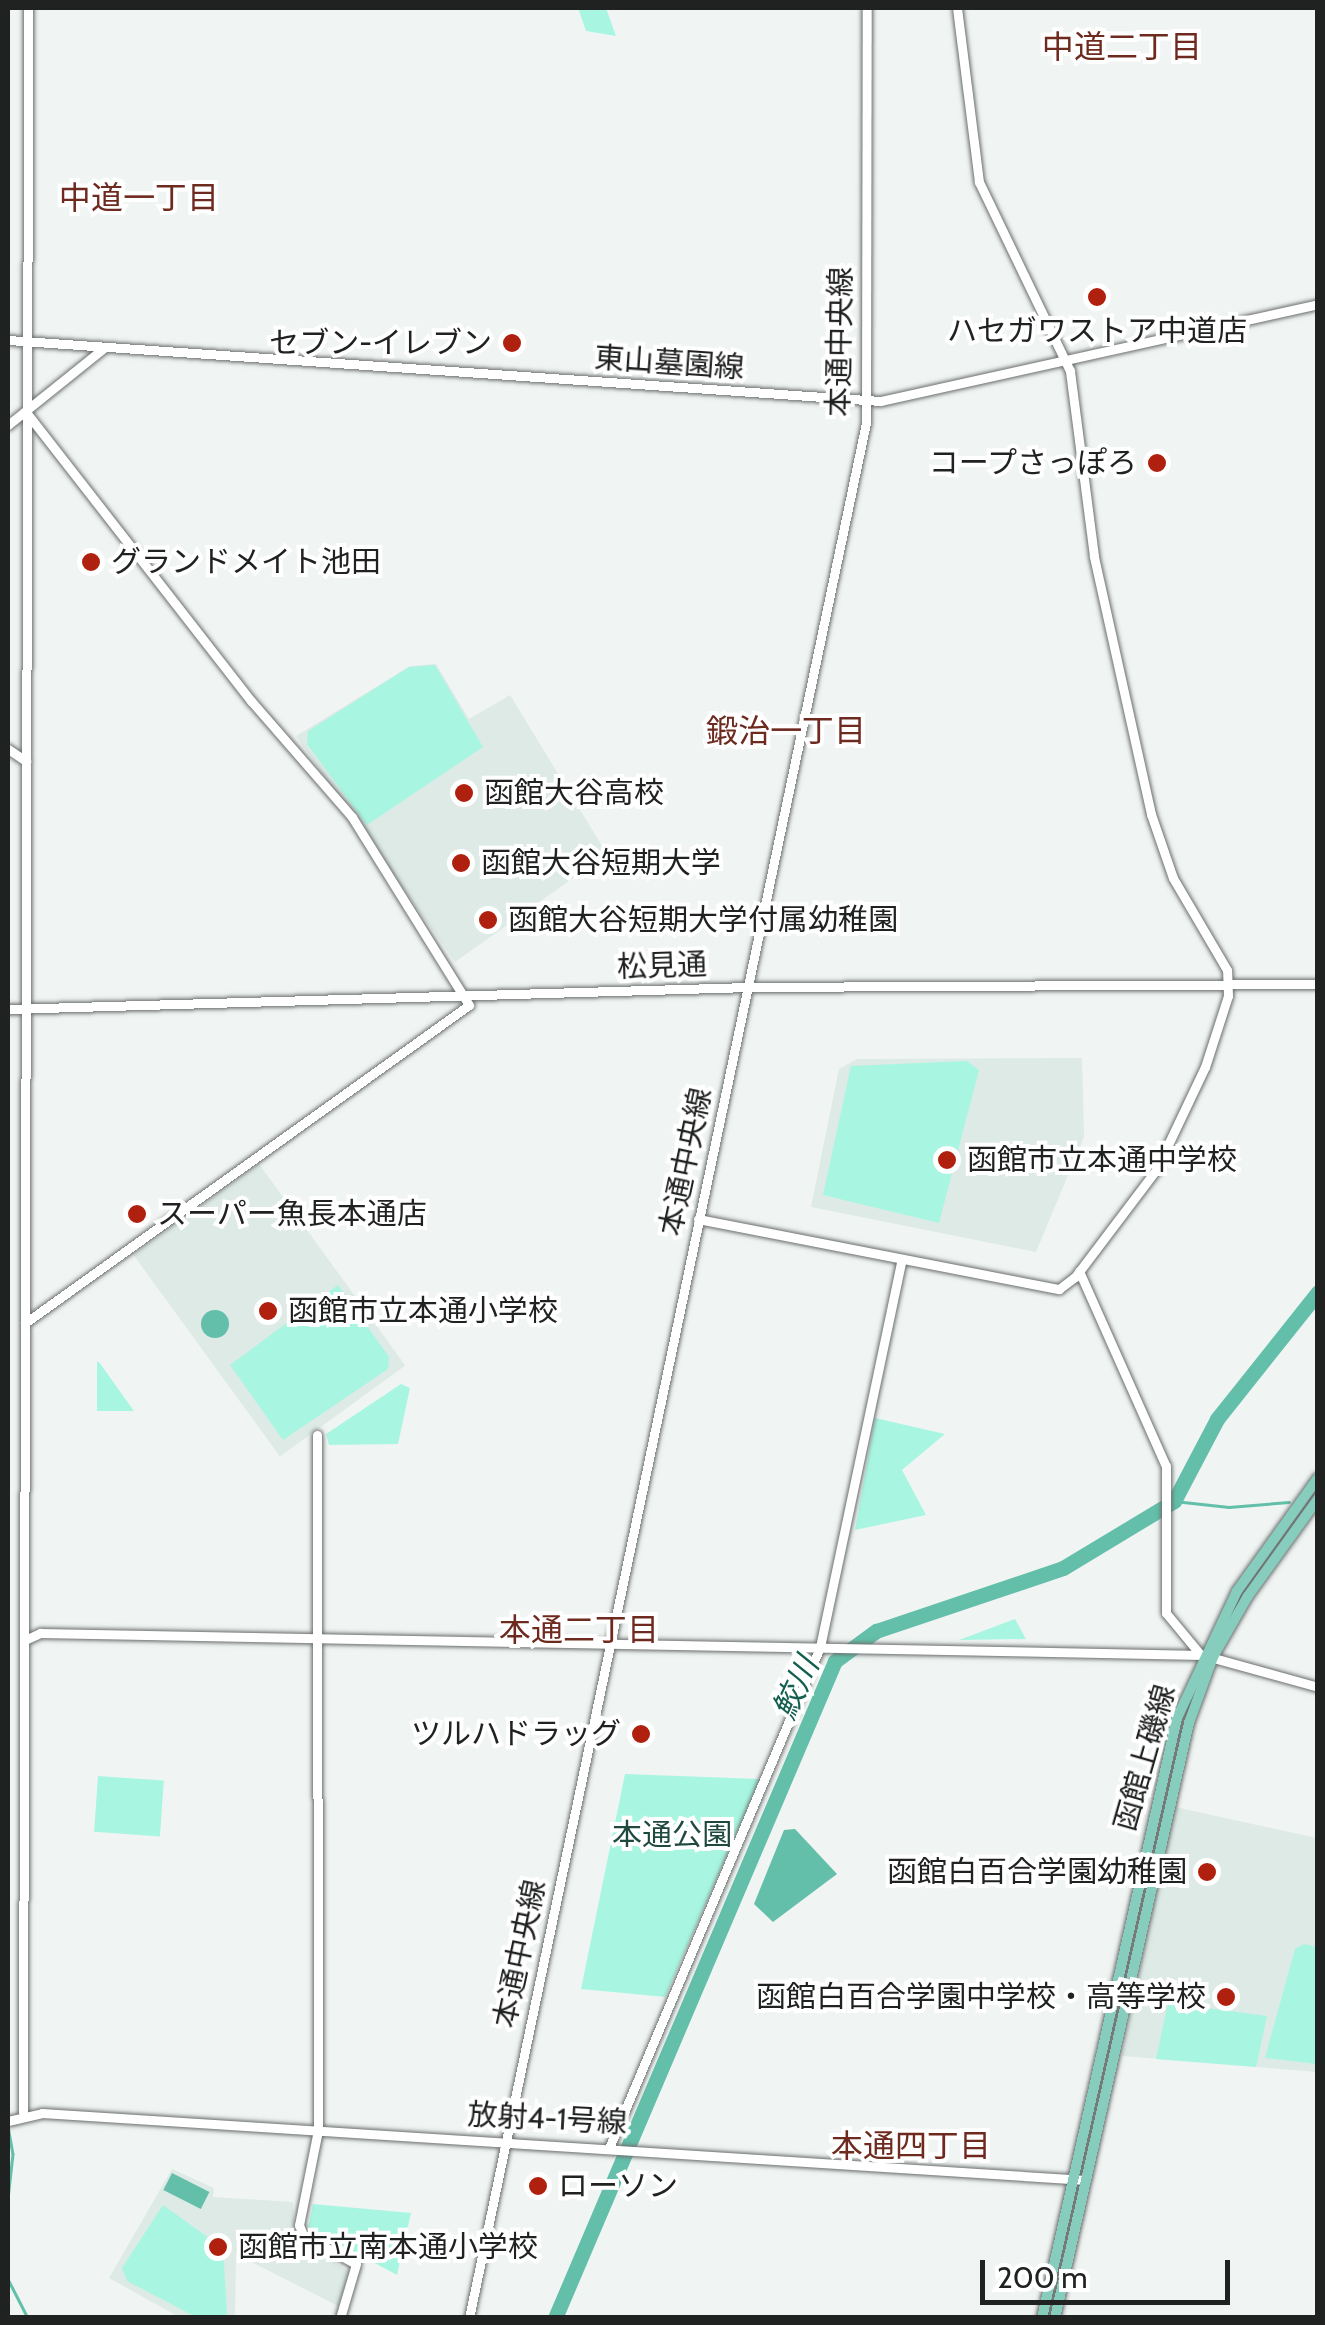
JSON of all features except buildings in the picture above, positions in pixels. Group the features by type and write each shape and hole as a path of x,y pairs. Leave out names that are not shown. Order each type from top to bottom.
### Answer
{"main road":[{"name":"函館上磯線","path":"1042,2318 1080,2179 1180,1750 1208,1656 1237,1591 1318,1478"},
{"name":"函館上磯線","path":"1208,1656 1318,1500"},
{"name":"函館上磯線","path":"1055,2318 1080,2179"}],"street":[{"path":"9,2120 23,2112 28,8"},
{"name":"本通中央線","path":"470,2318 868,401 867,8"},
{"path":"698,1220 1050,1292 1079,1272 1156,1170 1205,1067 1229,986 1224,966 1171,873 1151,814 1094,556 1067,363 979,182 957,8"},
{"name":"東山墓園線","path":"8,340 868,401 921,396 1318,304"},
{"path":"8,425 104,346"},
{"path":"25,1323 469,1005 352,817 251,700 26,411"},
{"path":"8,749 26,761"},
{"name":"松見通","path":"8,1009 749,988 1318,984"},
{"path":"612,2148 820,1647 901,1262"},
{"path":"1079,1272 1146,1414 1166,1466 1166,1612 1208,1656"},
{"path":"317,1435 318,2130 298,2224 303,2235 356,2264 340,2318"},
{"path":"25,1640 40,1633 1208,1656 1318,1687"},
{"name":"放射4-1号線","path":"23,2112 1080,2179"}],"shaded area":[{"path":"436,664 469,719 510,695 607,854 455,962 296,736 410,666"},
{"name":"函館市立本通中学校","path":"1082,1058 1084,1137 1036,1252 811,1207 839,1069 857,1059"},
{"name":"函館市立本通小学校","path":"259,1164 405,1365 280,1457 134,1255"},
{"path":"215,1310 225,1314 229,1324 225,1334 215,1338 205,1334 201,1324 205,1314"},
{"name":"函館白百合学園中学校・高等学校","path":"1175,1807 1317,1838 1317,2072 1122,2056"},
{"path":"795,1829 837,1874 773,1922 754,1904 784,1830"},
{"name":"函館市立南本通小学校","path":"172,2169 214,2188 213,2197 293,2202 295,2237 351,2273 338,2306 236,2254 235,2318 179,2317 109,2278"},
{"path":"172,2173 209,2192 201,2209 163,2190"}],"green space":[{"path":"578,8 606,8 616,36 586,31"},
{"path":"435,665 483,747 367,825 307,744 308,731 409,667"},
{"path":"967,1061 979,1070 939,1223 823,1195 851,1066"},
{"path":"338,1285 389,1357 388,1369 283,1440 230,1365"},
{"path":"99,1362 134,1411 97,1411"},
{"path":"401,1384 410,1388 398,1444 329,1445 326,1434"},
{"path":"875,1418 945,1434 902,1470 926,1515 855,1530"},
{"path":"1015,1619 1026,1639 959,1640"},
{"name":"本通公園","path":"625,1774 760,1779 665,1997 581,1989"},
{"path":"98,1776 164,1781 160,1836 94,1832"},
{"path":"1304,1944 1317,1947 1317,2064 1265,2058 1295,1949"},
{"path":"1168,2003 1267,2016 1256,2067 1156,2059"},
{"path":"313,2204 411,2213 397,2275 371,2261 362,2264 356,2253 308,2228"},
{"path":"163,2205 223,2248 227,2314 196,2317 127,2281 122,2268"}],"waterway":[{"name":"鮫川","path":"555,2318 835,1661 876,1631 1063,1568 1174,1501 1217,1419 1318,1292"},
{"path":"1174,1501 1229,1507 1289,1502"},
{"path":"8,2126 13,2154 8,2199"},
{"path":"8,2279 28,2318"}],"place":[{"name":"ハセガワストア中道店","path":"1097,297"},
{"name":"セブン-イレブン","path":"512,343"},
{"name":"コープさっぽろ","path":"1157,463"},
{"name":"グランドメイト池田","path":"91,562"},
{"name":"函館大谷高校","path":"464,793"},
{"name":"函館大谷短期大学","path":"461,863"},
{"name":"函館大谷短期大学付属幼稚園","path":"488,920"},
{"name":"函館市立本通中学校","path":"947,1160"},
{"name":"スーパー魚長本通店","path":"137,1214"},
{"name":"函館市立本通小学校","path":"268,1311"},
{"name":"ツルハドラッグ","path":"641,1734"},
{"name":"函館白百合学園幼稚園","path":"1207,1872"},
{"name":"函館白百合学園中学校・高等学校","path":"1226,1997"},
{"name":"ローソン","path":"538,2186"},
{"name":"函館市立南本通小学校","path":"218,2247"}],"district":[{"name":"中道二丁目","path":"1122,47"},
{"name":"中道一丁目","path":"139,198"},
{"name":"鍛治一丁目","path":"786,731"},
{"name":"本通二丁目","path":"579,1630"},
{"name":"本通四丁目","path":"911,2146"}]}
